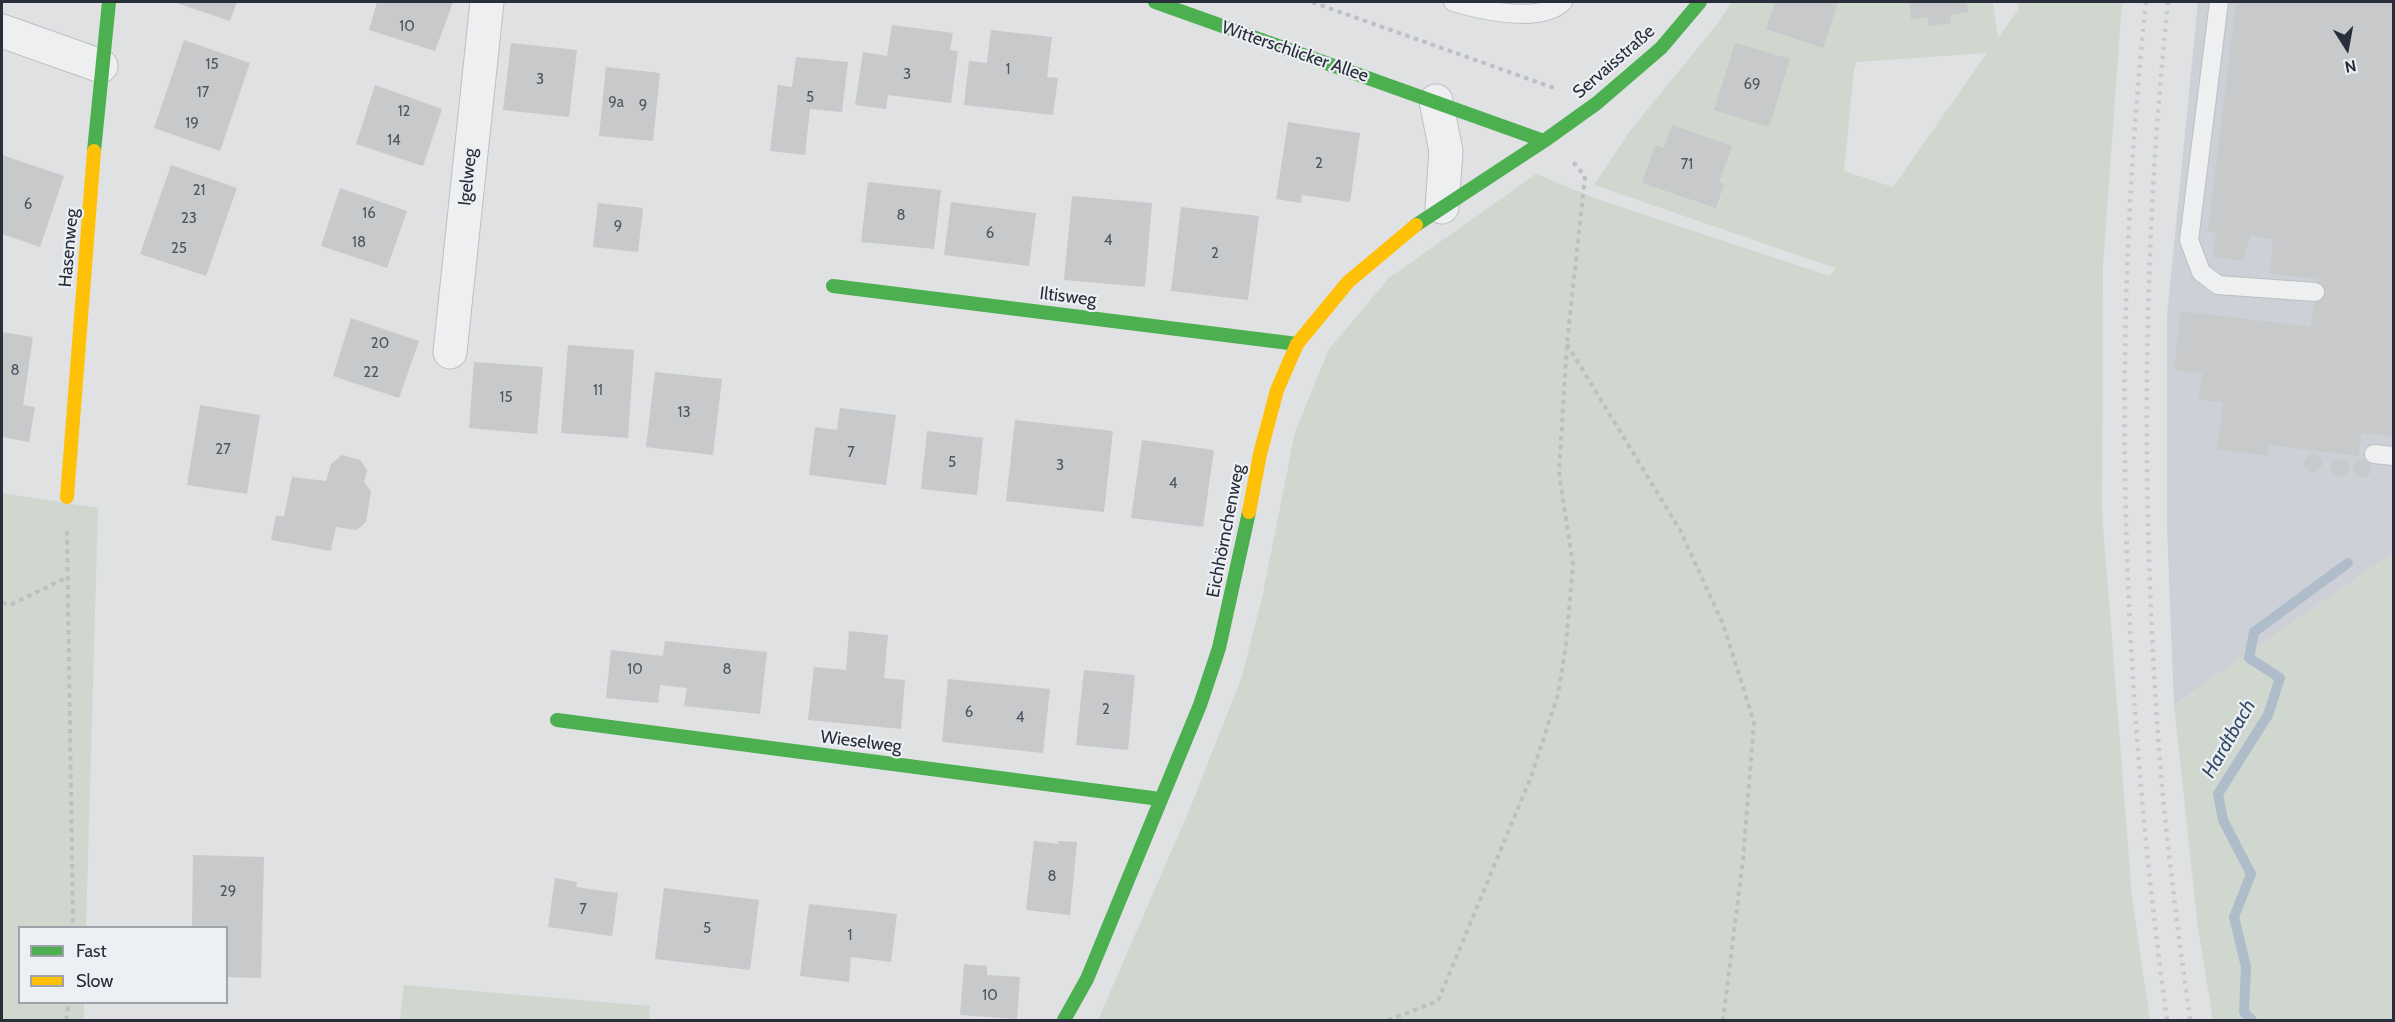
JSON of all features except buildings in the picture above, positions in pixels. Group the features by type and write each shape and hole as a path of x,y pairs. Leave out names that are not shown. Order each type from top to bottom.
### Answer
{"street":[{"name":"Hasenweg","path":"67,497 101,66 109,2"},
{"name":"Igelweg","path":"450,352 487,2"},
{"name":"Witterschlicker Allee","path":"1155,2 1544,141"},
{"name":"Servaisstraße","path":"1544,141 1597,103 1661,48 1700,2"},
{"path":"2,32 101,66"},
{"path":"1436,101 1446,151 1442,207"},
{"name":"Eichhörnchenweg","path":"1064,1020 1088,979 1200,705 1219,648 1236,577 1260,454 1277,390 1297,344 1348,282 1405,232 1544,141"},
{"name":"Iltisweg","path":"833,286 1297,344"},
{"name":"Wieselweg","path":"557,720 1160,799"}],"lane":[{"path":"1453,2 1515,15 1557,8 1563,2"},
{"path":"2219,2 2189,240 2201,272 2217,285 2315,292"},
{"path":"2374,454 2394,456"}],"path":[{"path":"1312,2 1328,4 1597,103"},
{"path":"1388,1020 1438,1000 1531,777 1558,694 1566,645 1573,565 1559,473 1567,343 1585,176 1577,165 1544,141"},
{"path":"1567,343 1680,530 1723,624 1754,722 1743,859 1723,1020"},
{"path":"67,497 73,926"},
{"path":"2,603 12,604 68,577"},
{"path":"66,1020 69,1004"}],"shaded area":[{"path":"1732,2 1993,2 1998,38 2019,9 2018,2 2122,2 2103,266 2102,511 2132,897 2150,1020 1098,1020 1191,806 1242,676 1262,598 1295,432 1329,349 1389,278 1536,174 1597,199 1830,276 1835,268 1594,185 1630,131 1717,24","holes":["1987,53 1893,187 1844,171 1854,70 1857,62"]},
{"path":"2198,2 2393,2 2393,553 2174,705 2167,527 2167,316"},
{"path":"2,493 98,508 86,926 18,926 18,1004 84,1004 84,1020 2,1020"},
{"path":"2393,553 2393,1020 2213,1020 2198,929 2174,705"},
{"path":"404,985 650,1006 649,1020 400,1020"}],"waterway":[{"name":"Hardtbach","path":"2252,1020 2244,1012 2246,967 2234,917 2251,874 2223,820 2218,794 2268,715 2280,678 2249,658 2254,632 2348,563"}],"railway":[{"path":"2146,2 2135,129 2128,256 2125,384 2126,512 2139,767 2151,894 2167,1020"},
{"path":"2168,2 2159,95 2149,282 2147,376 2149,563 2159,750 2190,1020"}],"traffic: fast":[{"path":"94,151 109,2"},
{"path":"1155,2 1544,141"},
{"path":"1416,225 1544,141 1597,103 1661,48 1700,2"},
{"path":"833,286 1297,344"},
{"path":"1064,1020 1087,979 1200,705 1219,648 1249,512"},
{"path":"557,720 1160,799"}],"traffic: slow":[{"path":"67,497 94,151"},
{"path":"1249,512 1260,454 1277,390 1297,344 1348,282 1416,225"}]}
